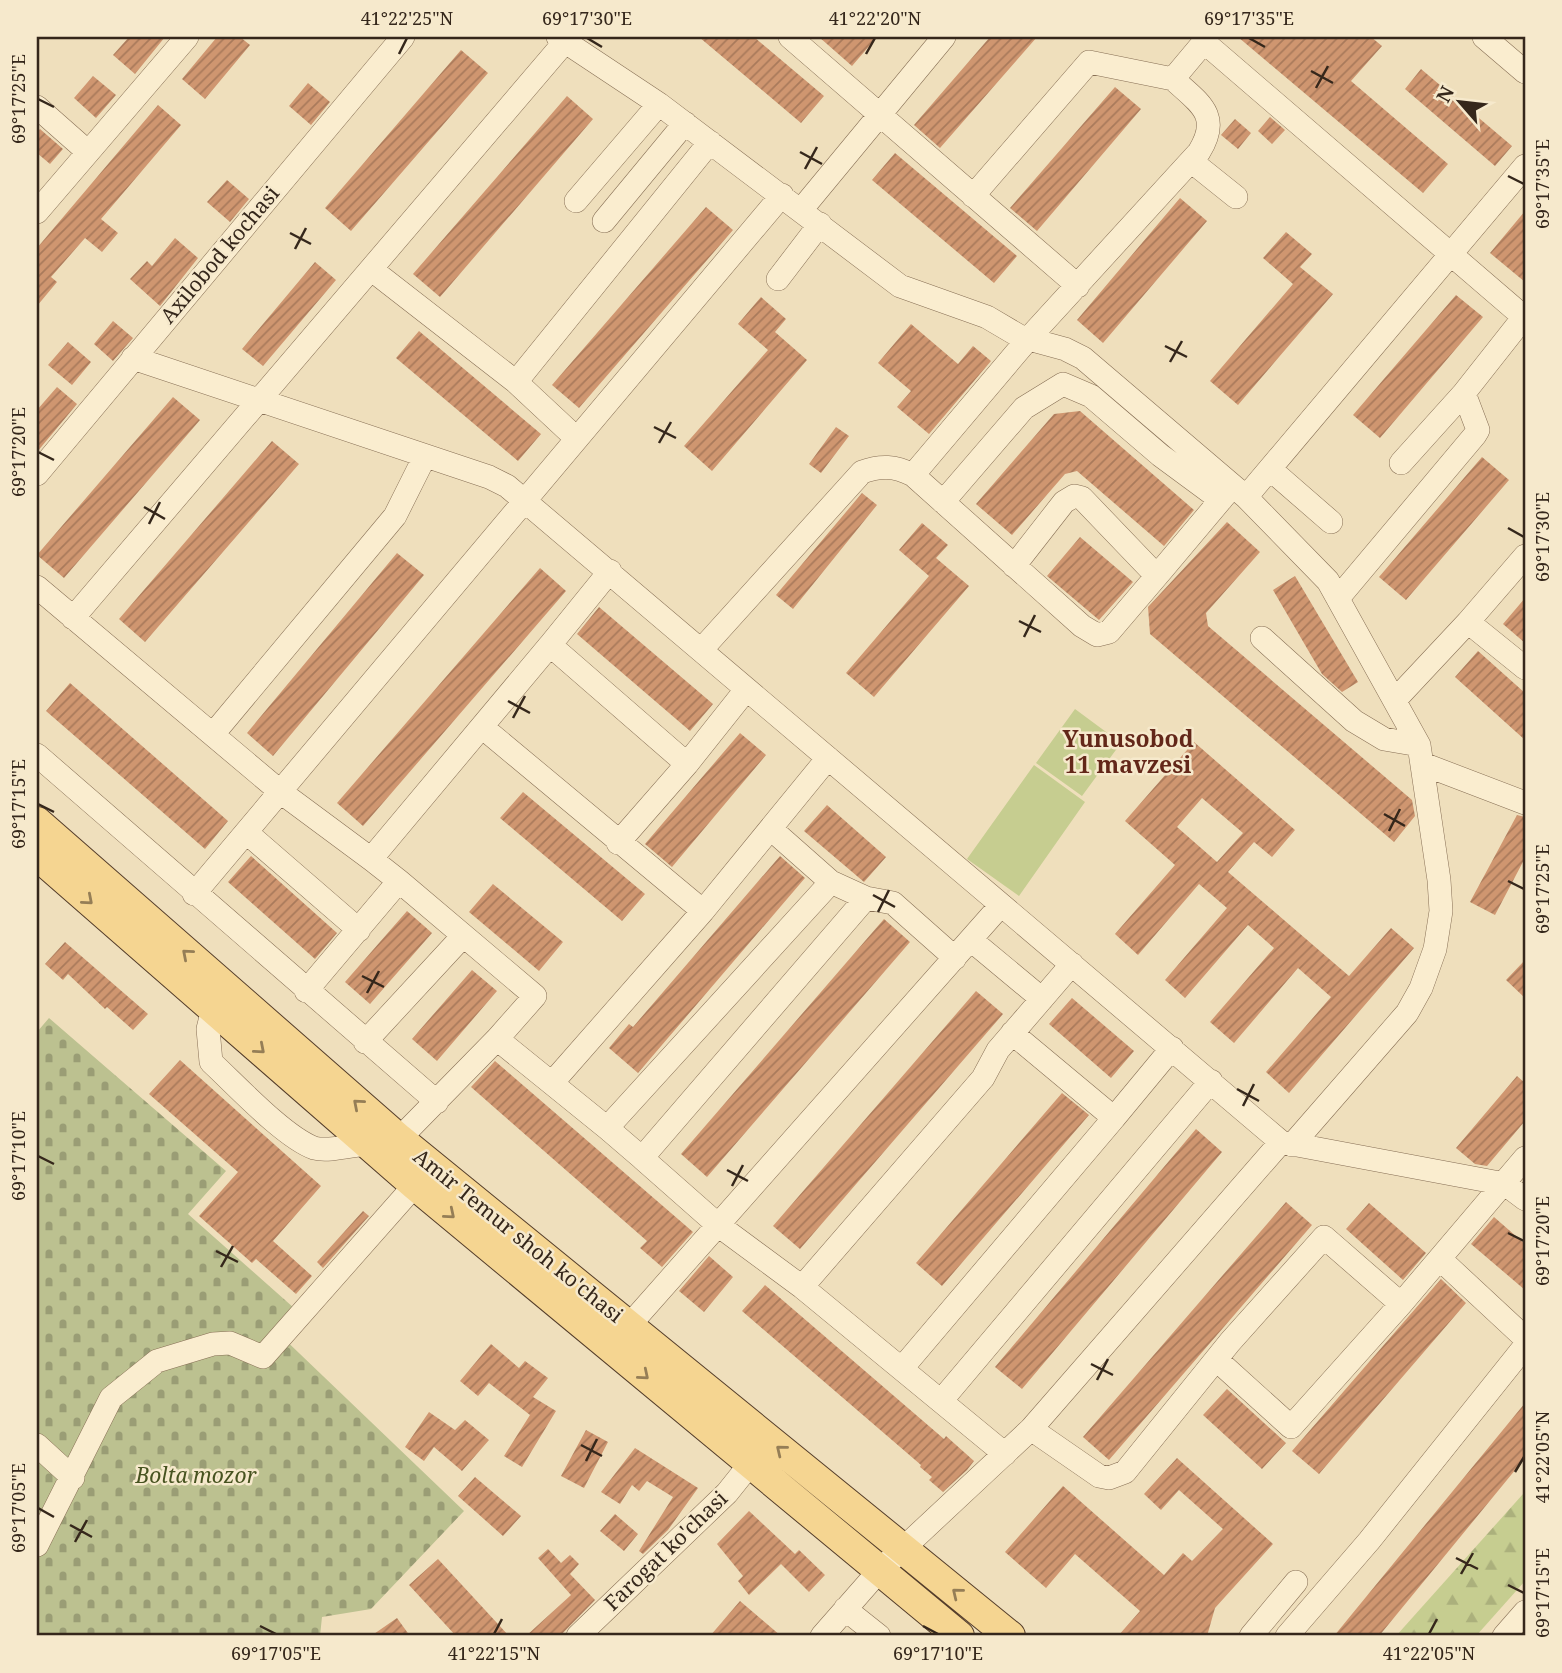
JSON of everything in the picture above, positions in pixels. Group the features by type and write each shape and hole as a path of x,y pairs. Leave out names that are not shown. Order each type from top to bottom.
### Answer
{"main road":[{"name":"Amir Temur shoh ko'chasi","path":"37,822 619,1336 751,1463 959,1636"},
{"name":"Amir Temur shoh ko'chasi","path":"37,855 415,1185 903,1549 1010,1636"}],"street":[{"path":"37,212 187,37"},
{"name":"Axilobod kochasi","path":"37,474 403,37"},
{"path":"792,37 1078,286"},
{"path":"801,210 944,37"},
{"path":"1484,37 1525,72"},
{"path":"74,618 372,270 564,38 685,123 901,286 987,317 1028,339 1065,349 1083,358 1328,581 1395,700 1421,754 1441,896 1438,934 1430,963 1407,1013 1031,1429 879,1571 822,1636"},
{"path":"1173,79 1205,39 1525,318 1464,393 1401,463"},
{"path":"913,475 1028,339 1192,161 1206,142 1210,129 1209,116 1173,79 1089,62 973,197"},
{"path":"576,201 659,104"},
{"path":"37,107 88,152"},
{"path":"604,220 685,123"},
{"path":"516,382 710,142"},
{"path":"1192,161 1236,197"},
{"path":"702,649 862,472 874,468 898,467 913,475 1082,626 1097,635 1109,632 1233,494 1270,469 1525,166"},
{"path":"194,894 282,793 576,438 782,195"},
{"path":"778,279 820,224"},
{"path":"372,270 516,382 576,438"},
{"path":"133,358 489,477 526,499 702,649 746,691 1286,1144 1505,1184 1525,1199"},
{"path":"943,502 1024,408 1063,384 1091,396 1160,455 1233,494"},
{"path":"1339,597 1475,435 1478,430 1464,393"},
{"path":"214,733 395,516 425,456"},
{"path":"1270,469 1331,522"},
{"path":"1014,566 1064,502 1074,496 1082,498 1152,571 1161,571"},
{"path":"1395,700 1525,556"},
{"path":"371,859 610,571"},
{"path":"37,587 214,733 282,793 399,881 535,996 399,1139"},
{"path":"1468,622 1525,668"},
{"path":"1262,638 1354,721 1384,739 1525,803"},
{"path":"550,645 687,764"},
{"path":"618,843 746,691"},
{"path":"482,727 618,843 703,911"},
{"path":"37,755 194,894 437,1102"},
{"path":"552,1083 703,911 828,758"},
{"path":"771,829 831,882 866,898 892,903 955,958"},
{"path":"247,833 359,930"},
{"path":"306,991 399,881"},
{"path":"607,1128 831,882"},
{"path":"642,1158 866,898"},
{"path":"619,1336 1001,905"},
{"path":"365,1042 463,936"},
{"path":"971,940 1042,999"},
{"path":"802,1287 983,1078 998,1050 1072,964"},
{"path":"213,1009 208,1029 211,1062 271,1117 300,1141 317,1149 368,1144"},
{"path":"1012,1033 1114,1118"},
{"path":"497,1039 607,1128 718,1225 802,1287 1005,1454"},
{"path":"902,1367 1172,1048"},
{"path":"941,1401 1211,1081"},
{"path":"1217,1361 1291,1427 1401,1304 1525,1158"},
{"path":"37,1545 111,1398 158,1361 213,1344 230,1343 263,1357 415,1185"},
{"path":"1031,1429 1090,1472 1109,1478 1125,1472 1230,1342 1324,1237 1401,1304"},
{"path":"1440,1259 1525,1338"},
{"path":"1287,1636 1369,1541 1525,1346"},
{"path":"37,1445 73,1478"},
{"name":"Farogat ko'chasi","path":"578,1636 727,1493 751,1463"},
{"path":"1251,1636 1297,1582"},
{"path":"845,1609 879,1636"},
{"path":"1504,1636 1525,1612"}],"green space":[{"path":"1075,709 1121,743 1082,796 1036,763"},
{"path":"1034,765 1085,802 1019,896 967,859"},
{"name":"Bolta mozor","path":"49,1018 226,1171 188,1214 294,1308 276,1331 464,1511 371,1609 322,1617 320,1636 37,1636 37,1032"},
{"path":"1523,1494 1525,1581 1476,1636 1396,1636"}],"building":[{"path":"129,37 165,37 135,74 113,55"},
{"path":"217,37 240,37 250,45 205,99 182,79"},
{"path":"699,37 754,37 824,96 801,123"},
{"path":"819,37 877,37 852,66"},
{"path":"990,37 1037,37 940,148 914,125"},
{"path":"1238,37 1371,37 1382,46 1351,81 1448,164 1423,193"},
{"path":"461,50 488,73 351,231 325,208"},
{"path":"1421,69 1512,146 1495,166 1405,89"},
{"path":"93,76 116,95 96,118 74,98"},
{"path":"308,83 330,102 311,125 289,106"},
{"path":"1115,87 1141,109 1037,231 1010,208"},
{"path":"567,96 593,119 440,297 413,274"},
{"path":"158,105 181,125 101,219 118,233 102,252 85,238 51,277 57,282 37,306 37,248"},
{"path":"1270,117 1285,130 1272,144 1258,131"},
{"path":"1235,119 1251,133 1238,149 1221,135"},
{"path":"40,129 63,149 50,164 37,153 37,133"},
{"path":"895,153 1017,256 994,283 872,180"},
{"path":"227,180 249,199 230,222 207,202"},
{"path":"1180,198 1207,221 1103,343 1077,320"},
{"path":"706,207 733,230 579,408 552,385"},
{"path":"1525,211 1525,282 1490,253"},
{"path":"1286,232 1312,254 1300,267 1333,294 1238,405 1210,381 1293,284 1263,258"},
{"path":"175,238 198,258 160,306 130,279 147,261 152,266"},
{"path":"315,262 336,280 263,366 242,349"},
{"path":"1456,295 1483,317 1380,438 1353,415"},
{"path":"761,297 786,319 775,332 807,360 712,471 684,446 768,350 738,324"},
{"path":"113,321 133,338 113,361 94,344"},
{"path":"911,324 958,364 973,346 991,361 929,434 897,407 911,391 878,363"},
{"path":"419,331 541,434 518,461 396,358"},
{"path":"68,342 91,362 72,385 48,365"},
{"path":"57,387 77,404 37,452 37,410"},
{"path":"173,397 200,420 64,578 37,555"},
{"path":"1080,411 1194,510 1164,546 1077,471 1065,474 1012,535 976,504 1054,414"},
{"path":"836,427 849,436 821,473 809,464"},
{"path":"272,441 299,464 145,642 119,619"},
{"path":"1482,457 1509,480 1406,600 1379,577"},
{"path":"862,493 877,505 793,609 776,595"},
{"path":"1227,522 1260,552 1206,613 1208,626 1412,800 1415,816 1394,842 1150,634 1148,607"},
{"path":"922,523 948,545 936,558 969,586 874,697 846,673 929,576 899,550"},
{"path":"1080,537 1133,582 1099,620 1047,576"},
{"path":"397,553 424,575 273,756 247,733"},
{"path":"540,568 566,591 363,826 337,803"},
{"path":"1295,576 1358,682 1342,692 1322,674 1273,590"},
{"path":"1525,598 1525,643 1503,624"},
{"path":"599,607 713,704 690,731 577,634"},
{"path":"1478,651 1525,693 1525,740 1455,677"},
{"path":"70,683 228,821 205,849 46,711"},
{"path":"740,733 766,755 672,867 645,844"},
{"path":"1194,742 1295,830 1272,857 1254,842 1228,872 1349,976 1391,928 1414,948 1289,1093 1266,1072 1331,997 1298,968 1234,1043 1210,1022 1274,948 1248,925 1185,998 1165,980 1227,908 1199,884 1138,955 1115,934 1175,865 1125,821","holes":["1202,798 1243,833 1217,862 1177,827"]},
{"path":"523,792 645,894 622,921 500,818"},
{"path":"827,805 886,857 864,882 804,831"},
{"path":"1517,815 1525,817 1525,858 1495,915 1470,902"},
{"path":"251,856 337,933 315,959 228,882"},
{"path":"780,856 805,878 638,1073 609,1048 629,1024 633,1027"},
{"path":"493,884 563,942 539,971 469,912"},
{"path":"407,911 432,933 370,1004 345,982"},
{"path":"884,919 910,942 707,1177 681,1154"},
{"path":"65,942 148,1014 133,1030 107,1007 105,1009 68,974 63,980 45,964"},
{"path":"1525,960 1525,998 1506,980"},
{"path":"472,970 497,991 437,1061 412,1039"},
{"path":"976,991 1003,1014 800,1249 773,1226"},
{"path":"1072,998 1134,1051 1111,1078 1049,1024"},
{"path":"180,1060 321,1186 273,1241 312,1276 296,1294 256,1259 252,1263 199,1216 238,1172 149,1094"},
{"path":"495,1061 693,1232 662,1267 640,1248 647,1241 471,1087"},
{"path":"1517,1076 1525,1083 1525,1121 1487,1166 1475,1164 1456,1148"},
{"path":"1062,1093 1089,1115 942,1286 916,1263"},
{"path":"1196,1129 1222,1152 1022,1389 995,1367"},
{"path":"1286,1202 1312,1225 1109,1460 1083,1437"},
{"path":"1369,1203 1426,1253 1403,1280 1346,1229"},
{"path":"363,1211 369,1216 323,1268 317,1262"},
{"path":"1494,1217 1525,1244 1525,1290 1471,1244"},
{"path":"709,1256 733,1277 704,1312 679,1291"},
{"path":"1441,1279 1466,1303 1319,1474 1292,1451"},
{"path":"765,1285 944,1439 946,1436 974,1461 967,1470 943,1492 929,1480 932,1477 921,1465 742,1311"},
{"path":"491,1344 519,1368 525,1361 548,1378 533,1397 556,1411 522,1467 504,1456 530,1415 489,1383 478,1396 460,1381"},
{"path":"1227,1389 1286,1443 1262,1469 1203,1415"},
{"path":"1525,1403 1525,1458 1379,1636 1334,1636"},
{"path":"429,1412 455,1430 465,1420 489,1440 462,1471 434,1447 424,1461 405,1447"},
{"path":"586,1430 608,1442 584,1488 561,1476"},
{"path":"635,1448 698,1488 668,1530 643,1554 639,1551 673,1497 647,1481 639,1491 632,1485 620,1504 601,1492"},
{"path":"1177,1458 1273,1544 1215,1608 1207,1636 1118,1636 1140,1611 1075,1554 1046,1588 1005,1552 1063,1486 1164,1575 1183,1553 1192,1561 1223,1529 1179,1490 1161,1510 1144,1494"},
{"path":"475,1477 521,1516 503,1536 458,1496"},
{"path":"749,1511 795,1554 799,1550 825,1575 809,1592 781,1564 749,1595 738,1581 743,1576 717,1544"},
{"path":"615,1514 638,1534 624,1551 600,1531"},
{"path":"548,1549 561,1563 570,1555 579,1564 570,1574 595,1600 560,1636 526,1636 571,1595 538,1558"},
{"path":"438,1559 509,1636 456,1636 409,1585"},
{"path":"740,1601 781,1636 710,1636"},
{"path":"397,1618 410,1636 371,1636"}],"district":[{"name":"Yunusobod 11 mavzesi","path":"1128,752"}]}
